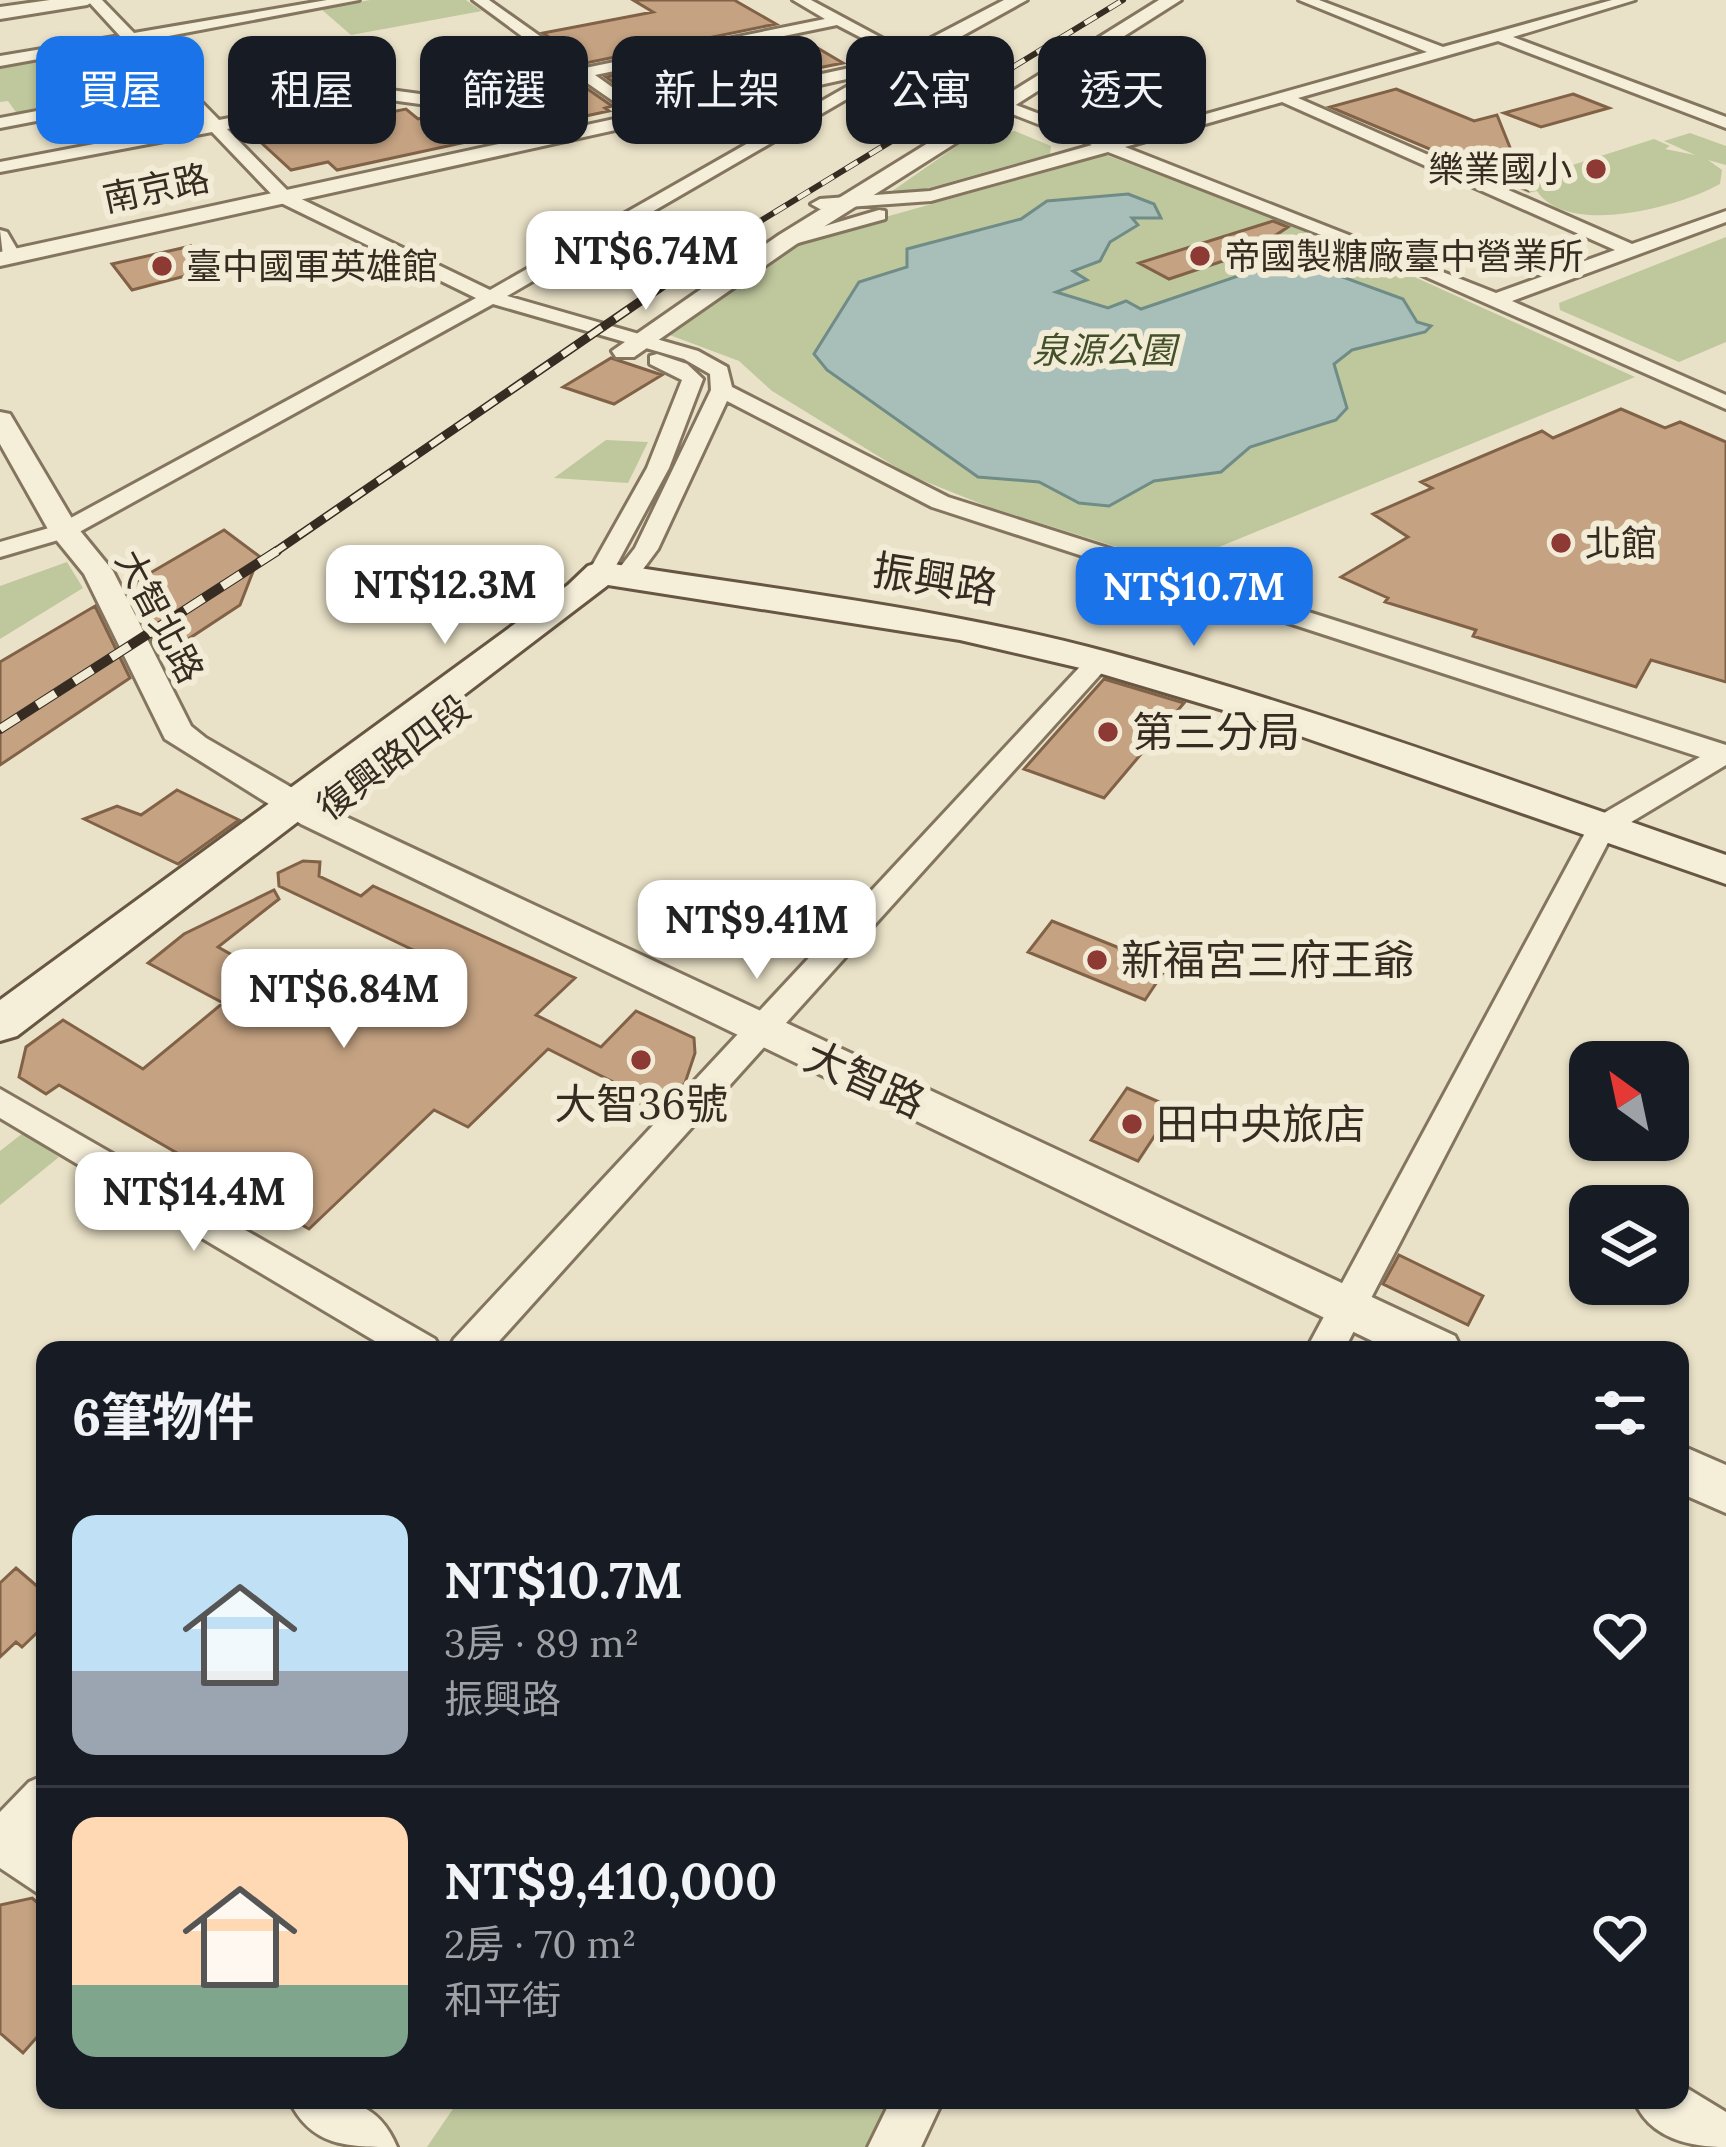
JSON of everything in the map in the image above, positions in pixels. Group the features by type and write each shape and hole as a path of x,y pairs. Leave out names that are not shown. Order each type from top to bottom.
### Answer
{"main road":[{"name":"振興路","path":"612,576 960,629 1099,661 1235,700 1726,870"},
{"name":"復興路四段","path":"0,1053 304,810 612,576"},
{"name":"復興路四段","path":"0,1024 304,810"}],"street":[{"path":"147,36 352,0"},
{"path":"480,0 530,36"},
{"path":"800,0 866,36"},
{"name":"南京路","path":"949,36 1018,0"},
{"path":"1014,91 1154,0"},
{"path":"1014,92 1172,0"},
{"path":"1306,0 1444,52"},
{"path":"787,240 1628,0"},
{"path":"0,13 80,1 106,36"},
{"name":"復興路四段","path":"80,1 126,36"},
{"path":"588,73 841,20"},
{"path":"1500,37 1726,122"},
{"path":"0,61 36,55"},
{"path":"0,550 64,531 484,301 846,93"},
{"path":"204,124 213,126 383,94 420,99"},
{"path":"1689,109 1726,97"},
{"path":"1283,98 1631,250"},
{"path":"1014,109 1496,300 1726,403"},
{"name":"復興路四段","path":"204,116 264,196 484,301 622,343 710,363 724,376 722,390 646,549 612,576"},
{"path":"0,123 36,122"},
{"name":"南京路","path":"4,250 612,127"},
{"path":"0,167 84,144"},
{"path":"622,343 708,272 924,144"},
{"path":"622,343 933,144"},
{"path":"820,204 932,196"},
{"path":"1496,300 1726,216"},
{"name":"復興路四段","path":"612,576 693,379 680,368 622,343"},
{"path":"722,390 754,403 901,486 958,509 1725,754"},
{"name":"大智北路","path":"0,420 64,531 98,571 182,738 304,810"},
{"path":"475,1341 1099,661"},
{"path":"1330,1341 1602,826 1725,754"},
{"name":"大智路","path":"304,810 530,916 758,1031 1420,1341"},
{"path":"0,1102 407,1341"},
{"path":"1689,1472 1726,1490"},
{"path":"36,1807 2,1841 36,1868"},
{"path":"325,2109 371,2147"},
{"path":"894,2147 913,2109"},
{"path":"1674,2109 1726,2141"}],"green space":[{"path":"370,0 466,0 482,11 351,35 321,9"},
{"path":"36,59 36,112 18,115 8,101 0,102 0,65"},
{"path":"1014,131 1051,146 1050,154 910,193 888,194 959,144 1014,144"},
{"path":"1690,133 1726,146 1726,165 1708,160 1722,170 1720,184 1679,201 1626,213 1573,213 1552,205 1537,191 1528,193 1510,185 1654,139 1670,146 1665,149 1695,155 1664,141"},
{"name":"泉源公園","path":"1106,155 1333,240 1635,377 1175,565 989,507 909,475 772,391 739,361 667,334 800,241"},
{"path":"1726,237 1726,342 1679,362 1560,310 1559,303"},
{"path":"606,440 648,442 628,483 554,478"},
{"path":"67,562 83,588 0,639 0,586"},
{"path":"23,1133 59,1157 0,1205 0,1151"},
{"path":"453,2109 896,2109 876,2147 427,2147"}],"water":[{"path":"1128,194 1154,204 1161,218 1132,218 1138,225 1110,242 1100,261 1073,271 1087,280 1056,292 1108,308 1126,301 1141,309 1291,258 1403,299 1417,322 1431,326 1425,332 1352,350 1334,364 1347,408 1336,420 1250,447 1221,472 1154,481 1109,506 1079,503 1039,482 978,477 827,370 814,354 859,282 907,267 907,249 1021,219 1047,201"}],"building":[{"path":"633,0 734,0 776,24 718,36 612,36 612,58 588,63 588,36 543,33 653,12"},
{"path":"822,51 843,63 822,67"},
{"path":"588,89 612,106 605,108 609,111 588,116"},
{"path":"1396,89 1474,121 1497,115 1527,190 1330,107"},
{"path":"1573,94 1609,108 1541,127 1504,113"},
{"path":"406,109 418,119 420,144 457,144 337,170 328,162 291,170 263,144 396,144 396,111"},
{"name":"帝國製糖廠臺中營業所","path":"1273,221 1288,227 1250,252 1169,279 1139,263"},
{"name":"臺中國軍英雄館","path":"191,246 212,269 132,290 112,264"},
{"path":"611,358 662,375 614,404 563,387"},
{"name":"北館","path":"1621,409 1665,428 1680,422 1726,442 1726,682 1651,660 1636,687 1473,636 1476,630 1385,602 1388,598 1341,577 1408,537 1373,514 1432,488 1421,482 1542,431 1553,438"},
{"path":"224,530 259,556 240,605 161,657 126,587"},
{"path":"95,606 130,678 0,765 0,662"},
{"name":"第三分局","path":"1104,679 1184,703 1104,798 1024,769"},
{"path":"177,790 239,820 178,864 84,819 117,806 141,815"},
{"path":"303,861 320,862 319,876 361,896 373,886 575,978 536,1015 601,1047 636,1011 694,1038 695,1053 685,1083 656,1112 625,1095 629,1090 548,1049 468,1127 434,1110 309,1229 59,1085 46,1094 19,1077 26,1047 63,1020 143,1069 223,1003 148,963 184,934 274,890 279,899 218,947 268,975 300,988 411,949 279,886 278,873"},
{"name":"新福宮三府王爺","path":"1052,921 1167,967 1145,1000 1028,952"},
{"name":"田中央旅店","path":"1127,1088 1173,1108 1138,1161 1091,1140"},
{"path":"1399,1255 1483,1296 1468,1325 1383,1284"},
{"path":"16,1568 36,1585 36,1634 22,1647 16,1642 0,1657 0,1583"},
{"path":"32,1898 36,1901 36,2038 23,2053 0,2033 0,1905"}],"railway":[{"path":"726,242 1123,0"},
{"path":"272,554 731,239"},
{"path":"0,729 277,551"}],"place":[{"name":"樂業國小","path":"1596,169"},
{"name":"帝國製糖廠臺中營業所","path":"1200,256"},
{"name":"臺中國軍英雄館","path":"162,266"},
{"name":"北館","path":"1561,543"},
{"name":"第三分局","path":"1108,732"},
{"name":"新福宮三府王爺","path":"1097,960"},
{"name":"大智36號","path":"641,1060"},
{"name":"田中央旅店","path":"1132,1124"}]}
